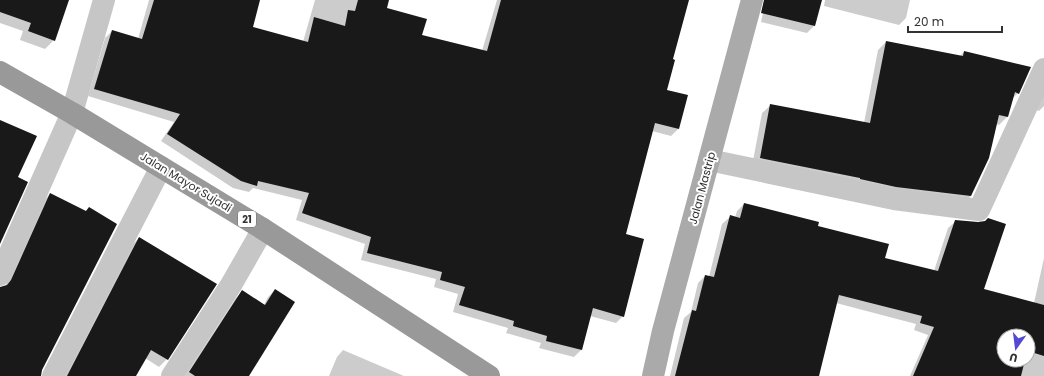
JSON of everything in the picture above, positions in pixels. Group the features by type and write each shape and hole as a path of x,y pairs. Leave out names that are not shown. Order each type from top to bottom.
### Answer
{"highway":[{"name":"Jalan Mayor Sujadi","path":"0,72 72,113 263,229 489,376"}],"main road":[{"name":"Jalan Mastrip","path":"653,376 663,331 752,0"}],"street":[{"path":"0,275 72,113 104,0"},
{"path":"709,160 894,198 980,210 1044,69"},
{"path":"52,376 161,167"},
{"path":"172,376 231,285 263,229"}],"building":[{"path":"0,0 69,0 55,41 28,31 31,23 0,12"},
{"path":"154,0 260,0 253,27 308,42 314,17 345,26 348,10 355,11 358,0 389,0 387,8 427,19 422,35 487,51 501,0 689,0 673,59 675,60 667,90 688,95 679,129 655,123 626,234 644,239 624,317 593,308 582,350 546,341 547,336 513,326 514,321 459,305 465,287 440,280 442,272 367,253 371,237 302,213 309,193 258,181 257,186 241,181 167,134 180,114 94,89 112,30 142,39"},
{"path":"764,0 822,0 815,26 761,13"},
{"path":"886,41 963,56 964,51 1031,67 1019,94 1015,92 1008,117 999,115 989,158 971,196 896,187 860,178 760,158 770,104 870,123"},
{"path":"0,120 37,136 18,177 28,182 0,244"},
{"path":"50,193 86,211 89,207 117,224 42,370 41,376 0,376 0,287 7,285 11,280"},
{"path":"744,203 819,222 818,226 889,244 885,258 938,271 955,220 978,222 985,221 988,218 1006,224 984,289 1044,305 1044,356 1036,354 1036,328 996,328 996,368 1023,368 1021,376 913,376 934,327 920,323 922,316 839,295 819,376 675,376 692,310 696,311 705,275 714,277 730,215 740,218"},
{"path":"139,237 217,284 168,360 151,350 136,376 67,376"},
{"path":"275,289 295,302 249,376 195,376 189,372 242,290 265,305"}]}
